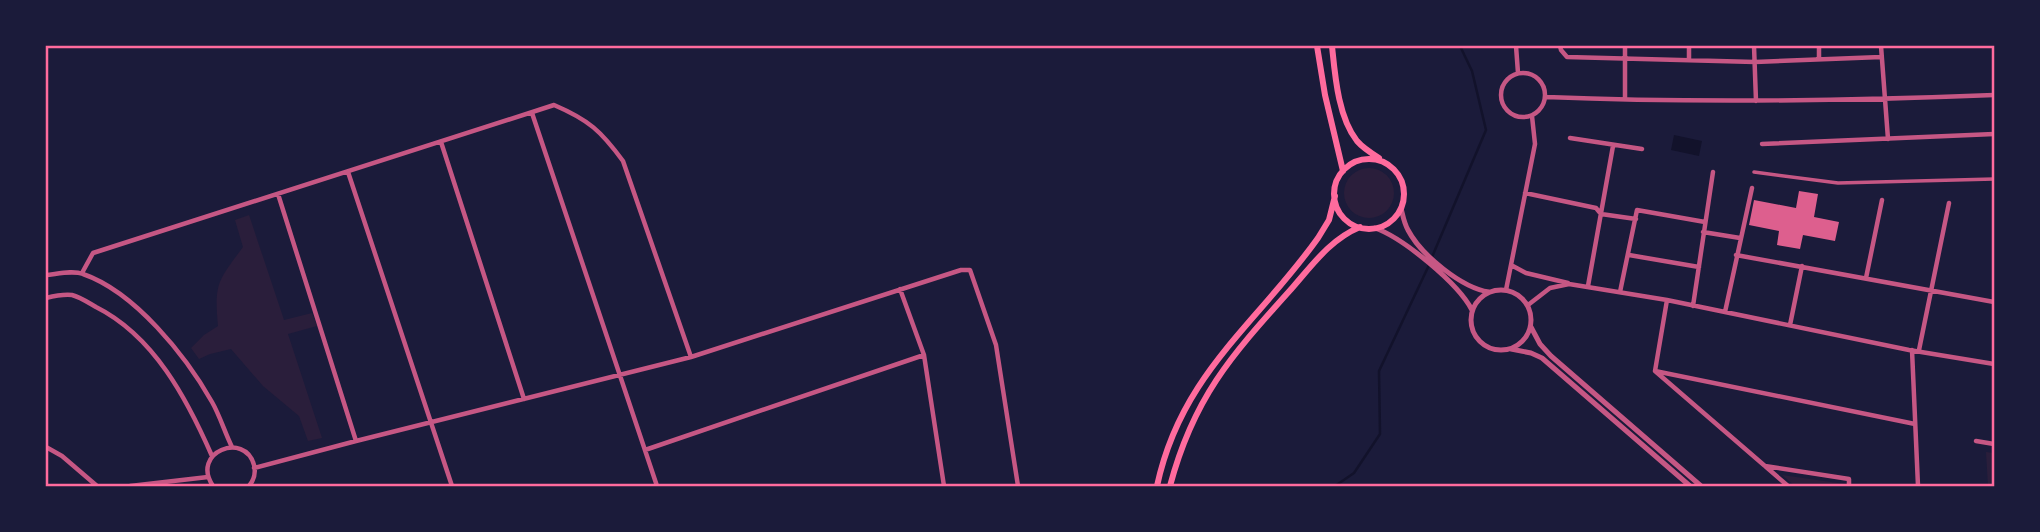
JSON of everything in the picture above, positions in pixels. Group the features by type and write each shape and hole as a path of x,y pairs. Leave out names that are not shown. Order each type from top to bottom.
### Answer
{"main road":[{"path":"1317,46 1325,95 1343,171"},
{"path":"1170,486 1197,411 1227,363 1335,241 1360,228 1375,228 1389,223 1401,208 1404,188 1400,178 1386,163 1364,148 1351,132 1342,106 1332,46"},
{"path":"1157,486 1173,434 1196,389 1222,352 1318,238 1332,212 1336,183 1343,171 1363,160 1386,163"},
{"path":"1335,196 1342,216 1360,228"}],"street":[{"path":"1516,46 1518,73"},
{"path":"1560,46 1567,57 1755,62 1881,57"},
{"path":"1625,46 1625,99"},
{"path":"1689,46 1689,60"},
{"path":"1754,46 1756,101"},
{"path":"1818,46 1819,59"},
{"path":"1881,46 1888,139"},
{"path":"1525,73 1543,83 1546,97 1542,109 1532,116 1517,117 1505,108 1502,102 1502,87 1512,76 1525,73"},
{"path":"1546,97 1756,101 1886,100 1994,95"},
{"path":"82,273 93,253 554,105 580,116 604,136 623,161 691,357"},
{"path":"532,113 657,486"},
{"path":"1507,290 1535,144 1532,116"},
{"path":"1762,144 1994,134"},
{"path":"1570,138 1642,149"},
{"path":"441,142 524,399"},
{"path":"1588,286 1613,146"},
{"path":"348,172 452,486"},
{"path":"1693,306 1713,172"},
{"path":"1754,172 1838,183 1994,179"},
{"path":"1725,312 1752,188"},
{"path":"1525,193 1596,208 1601,214 1636,219"},
{"path":"278,194 356,440"},
{"path":"1866,278 1882,200"},
{"path":"1919,350 1949,203"},
{"path":"1401,208 1408,229 1425,251 1463,284 1477,290 1507,290 1517,294 1528,305 1531,327 1540,344 1551,356 1702,486"},
{"path":"1620,292 1637,210 1705,222"},
{"path":"1375,228 1408,246 1458,291 1472,310"},
{"path":"1703,232 1740,239"},
{"path":"1629,255 1699,267"},
{"path":"1736,255 1994,302"},
{"path":"1511,265 1526,273 1555,278 1569,284 1667,300 1994,364"},
{"path":"1790,325 1802,266"},
{"path":"254,468 691,357 900,289 961,270 970,270 996,345 1018,486"},
{"path":"46,275 82,273 146,314 180,354 213,404 232,447"},
{"path":"1528,305 1550,288 1569,284"},
{"path":"900,289 924,355 944,486"},
{"path":"1489,292 1478,300 1472,310 1471,328 1483,344 1502,351 1511,349 1521,343 1531,327"},
{"path":"46,298 74,295 110,313 144,343 180,391 212,456"},
{"path":"1655,370 1667,300"},
{"path":"1511,349 1542,358 1690,486"},
{"path":"1912,350 1918,486"},
{"path":"645,450 924,355"},
{"path":"1655,370 1915,424"},
{"path":"1655,370 1788,486"},
{"path":"1976,441 1994,444"},
{"path":"46,447 62,456 97,486"},
{"path":"213,486 208,477 209,462 212,456 224,448 232,447 249,456 254,475 249,486"},
{"path":"1764,466 1849,480 1849,486"},
{"path":"130,486 208,477"}],"shaded area":[{"path":"1674,135 1702,141 1699,156 1671,150"},
{"path":"1369,168 1387,175 1394,193 1387,211 1369,218 1351,211 1344,193 1351,175"},
{"path":"249,215 284,320 312,313 317,326 288,334 322,438 308,441 299,416 263,386 231,349 199,359 191,348 218,326 217,300 220,283 243,247 235,220"},
{"path":"1986,452 1994,453 1994,486 1988,486"},
{"path":"1782,475 1845,484 1845,486 1795,486"}],"building":[{"path":"1799,191 1818,194 1814,217 1839,222 1835,241 1803,235 1800,249 1777,245 1779,231 1749,225 1754,200 1796,208"}],"waterway":[{"path":"1432,257 1486,130 1472,71 1460,46"},
{"path":"1335,486 1354,473 1380,434 1379,371 1430,263"}]}
